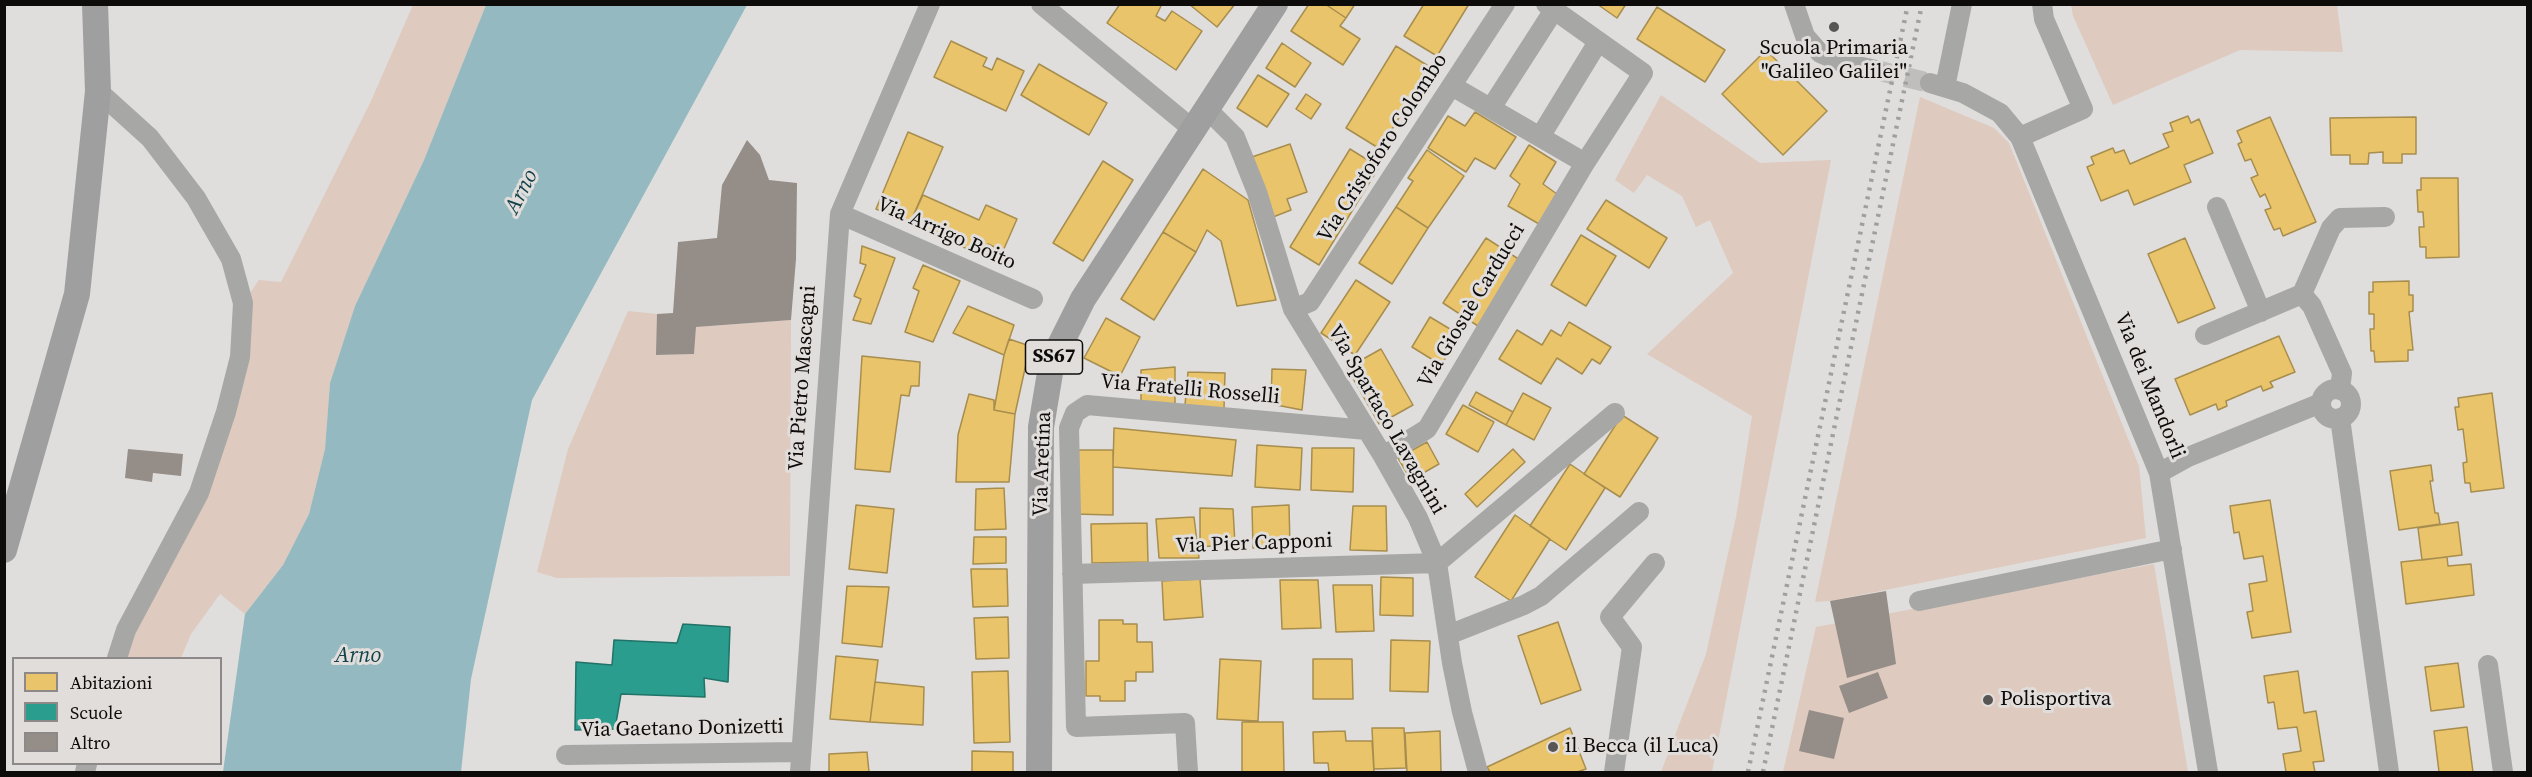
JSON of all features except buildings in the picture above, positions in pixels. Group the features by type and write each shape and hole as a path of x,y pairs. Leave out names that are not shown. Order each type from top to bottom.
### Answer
{"main road":[{"path":"4,550 77,294 98,91 95,4"},
{"name":"Via Aretina","path":"1039,772 1041,427 1052,361 1083,299 1195,131 1275,4"}],"street":[{"name":"Via Pietro Mascagni","path":"800,772 840,214 930,4"},
{"path":"1041,4 1195,131"},
{"name":"Via Cristoforo Colombo","path":"1293,309 1310,302 1505,4"},
{"path":"1794,4 1805,36 1820,53 1844,63 1876,70"},
{"name":"Via dei Mandorli","path":"1962,4 1937,85 1963,93 2000,114 2020,137 2159,473 2208,772"},
{"path":"2020,137 2083,109 2044,19 2042,4"},
{"path":"1491,108 1550,7 1598,42 1540,137"},
{"name":"Via Giosuè Carducci","path":"1383,456 1427,429 1585,163 1643,73 1598,42"},
{"path":"1452,86 1585,163"},
{"path":"98,91 150,138 196,198 231,259 243,303 240,357 226,412 199,493 126,630 117,657"},
{"name":"Via Spartaco Lavagnini","path":"1208,110 1235,137 1257,192 1293,309 1383,456 1418,518 1437,563 1462,712 1478,772"},
{"path":"2217,207 2261,312"},
{"name":"Via Arrigo Boito","path":"840,214 1033,299"},
{"path":"2205,335 2301,294 2331,228 2340,218 2385,217"},
{"path":"2301,294 2312,306 2342,373 2340,390"},
{"path":"2340,390 2348,395 2351,404 2348,413 2340,418 2326,415 2321,403 2327,392 2340,390"},
{"path":"2159,473 2188,457 2313,404 2321,403"},
{"name":"Via Fratelli Rosselli","path":"1188,772 1185,723 1076,727 1069,428 1075,413 1087,405 1367,430"},
{"path":"1437,563 1615,413"},
{"path":"2340,418 2389,772"},
{"path":"1448,635 1541,596 1639,512"},
{"path":"1919,601 2172,549"},
{"name":"Via Pier Capponi","path":"1072,574 1437,563"},
{"path":"1614,772 1632,647 1610,617 1655,564"},
{"path":"2488,665 2503,772"},
{"name":"Via Gaetano Donizetti","path":"566,755 800,752"}],"shaded area":[{"path":"413,5 486,5 424,160 355,306 330,383 325,449 309,514 283,565 245,614 220,594 191,634 181,657 117,657 199,493 243,303 259,280 281,282 371,101"},
{"path":"2071,5 2337,5 2343,52 2240,50 2113,105 2073,16"},
{"path":"1661,95 1760,163 1831,160 1712,772 1661,772 1706,654 1736,517 1752,416 1647,354 1733,273 1710,220 1696,227 1682,196 1647,175 1634,193 1615,180"},
{"path":"1920,97 1994,128 2009,143 2139,466 2146,538 1830,601 1815,602"},
{"path":"628,311 657,314 657,355 694,354 696,327 791,320 790,576 557,578 537,572 568,449"},
{"name":"Polisportiva","path":"2154,564 2188,772 1783,772 1816,627"}],"water":[{"name":"Arno","path":"486,5 747,5 532,400 471,679 461,772 223,772 245,614 283,565 309,514 325,449 330,383 355,306 424,160"}],"tunnel":[{"path":"1876,70 1930,83"}],"railway":[{"path":"1748,772 1908,4"},
{"path":"1763,772 1922,4"}],"place":[{"name":"Scuola Primaria \"Galileo Galilei\"","path":"1834,27"},
{"name":"Polisportiva","path":"1988,700"},
{"name":"il Becca (il Luca)","path":"1553,747"}]}
